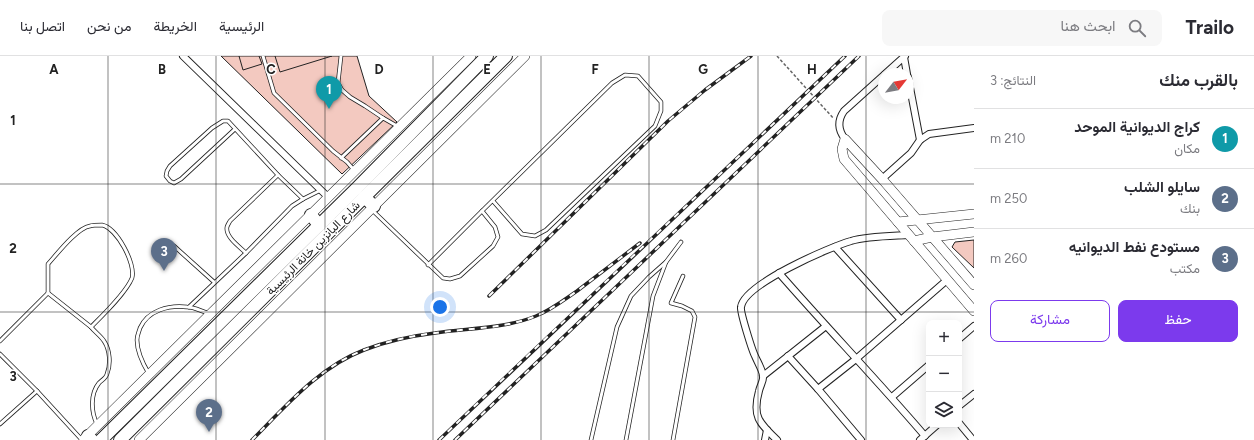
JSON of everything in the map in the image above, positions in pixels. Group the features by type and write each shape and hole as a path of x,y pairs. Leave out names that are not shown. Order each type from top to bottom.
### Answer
{"highway":[{"name":"شارع البانزين خانة الرئيسية","path":"120,440 506,56"},
{"name":"شارع البانزين خانة الرئيسية","path":"101,440 320,225 477,58"},
{"path":"364,197 372,208"},
{"path":"311,215 320,225"}],"main road":[{"path":"139,440 525,56"},
{"path":"87,439 98,425 399,127 477,58"},
{"path":"845,139 882,179 974,285"},
{"path":"845,139 842,149 844,159 974,311"},
{"path":"898,222 974,214"},
{"path":"911,238 974,232"}],"street":[{"path":"183,56 328,197"},
{"path":"904,56 906,68"},
{"path":"891,68 904,56"},
{"path":"845,139 839,125 841,115 878,80"},
{"path":"913,104 920,140"},
{"path":"882,179 911,152 920,140 928,134 974,128"},
{"path":"777,440 757,418 756,404 763,376 754,354 741,305 749,293 779,273 811,257 852,240 911,238"},
{"path":"835,247 901,320"},
{"path":"779,273 892,397 923,438 934,428"},
{"path":"818,389 856,359 948,280"},
{"path":"763,376 826,326"},
{"path":"962,336 974,326"},
{"path":"788,356 861,440"},
{"path":"892,397 926,368"},
{"path":"962,404 974,394"},
{"path":"962,427 973,440"},
{"path":"765,440 767,430"}],"lane":[{"path":"264,56 274,94 355,171"},
{"path":"341,56 338,83 342,90 350,97 399,127"},
{"path":"428,265 612,83 624,75 638,76 661,102 661,111 655,126 546,230 535,236 522,234 493,201"},
{"path":"341,158 383,118"},
{"path":"235,129 181,180 174,183 166,176 170,166 212,128 223,121 228,121 278,175 303,199"},
{"path":"246,254 231,239 227,227 230,220 278,175"},
{"path":"189,306 246,254 292,206 321,190"},
{"path":"372,208 428,265 443,278 450,279 460,276 493,246 498,238 495,227 482,211"},
{"path":"0,341 48,293 48,264 80,230 90,226 103,225 115,233 124,246 132,266 132,277 126,289 91,327"},
{"path":"591,440 617,327 631,296 666,262 681,242"},
{"path":"174,246 214,282"},
{"path":"626,440 653,296 666,262"},
{"path":"672,440 695,317 692,310 671,303 683,276"},
{"path":"48,293 91,327 104,341 109,353 107,376 99,383 94,392 94,417 98,425"},
{"path":"149,376 142,360 137,335 142,324 150,315 167,307 189,306 211,314"},
{"path":"0,354 87,439"},
{"path":"0,424 37,391"}],"path":[{"path":"777,56 839,125"}],"building":[{"path":"221,56 357,56 369,96 397,122 342,174"},
{"path":"239,56 259,56 262,64 243,70"},
{"path":"275,56 332,56 280,72"},
{"path":"974,240 974,268 952,247 955,242"}],"railway":[{"path":"489,296 668,121 705,90 751,56"},
{"path":"439,440 845,56"},
{"path":"455,440 859,56"},
{"path":"252,440 317,377 348,357 364,350 399,339 435,333 499,326 542,314 577,291 640,243"}],"place":[{"name":"كراج الديوانية الموحد","path":"329,109"},
{"name":"مستودع نفط الديوانيه","path":"164,271"},
{"name":"سايلو الشلب","path":"209,432"}]}
